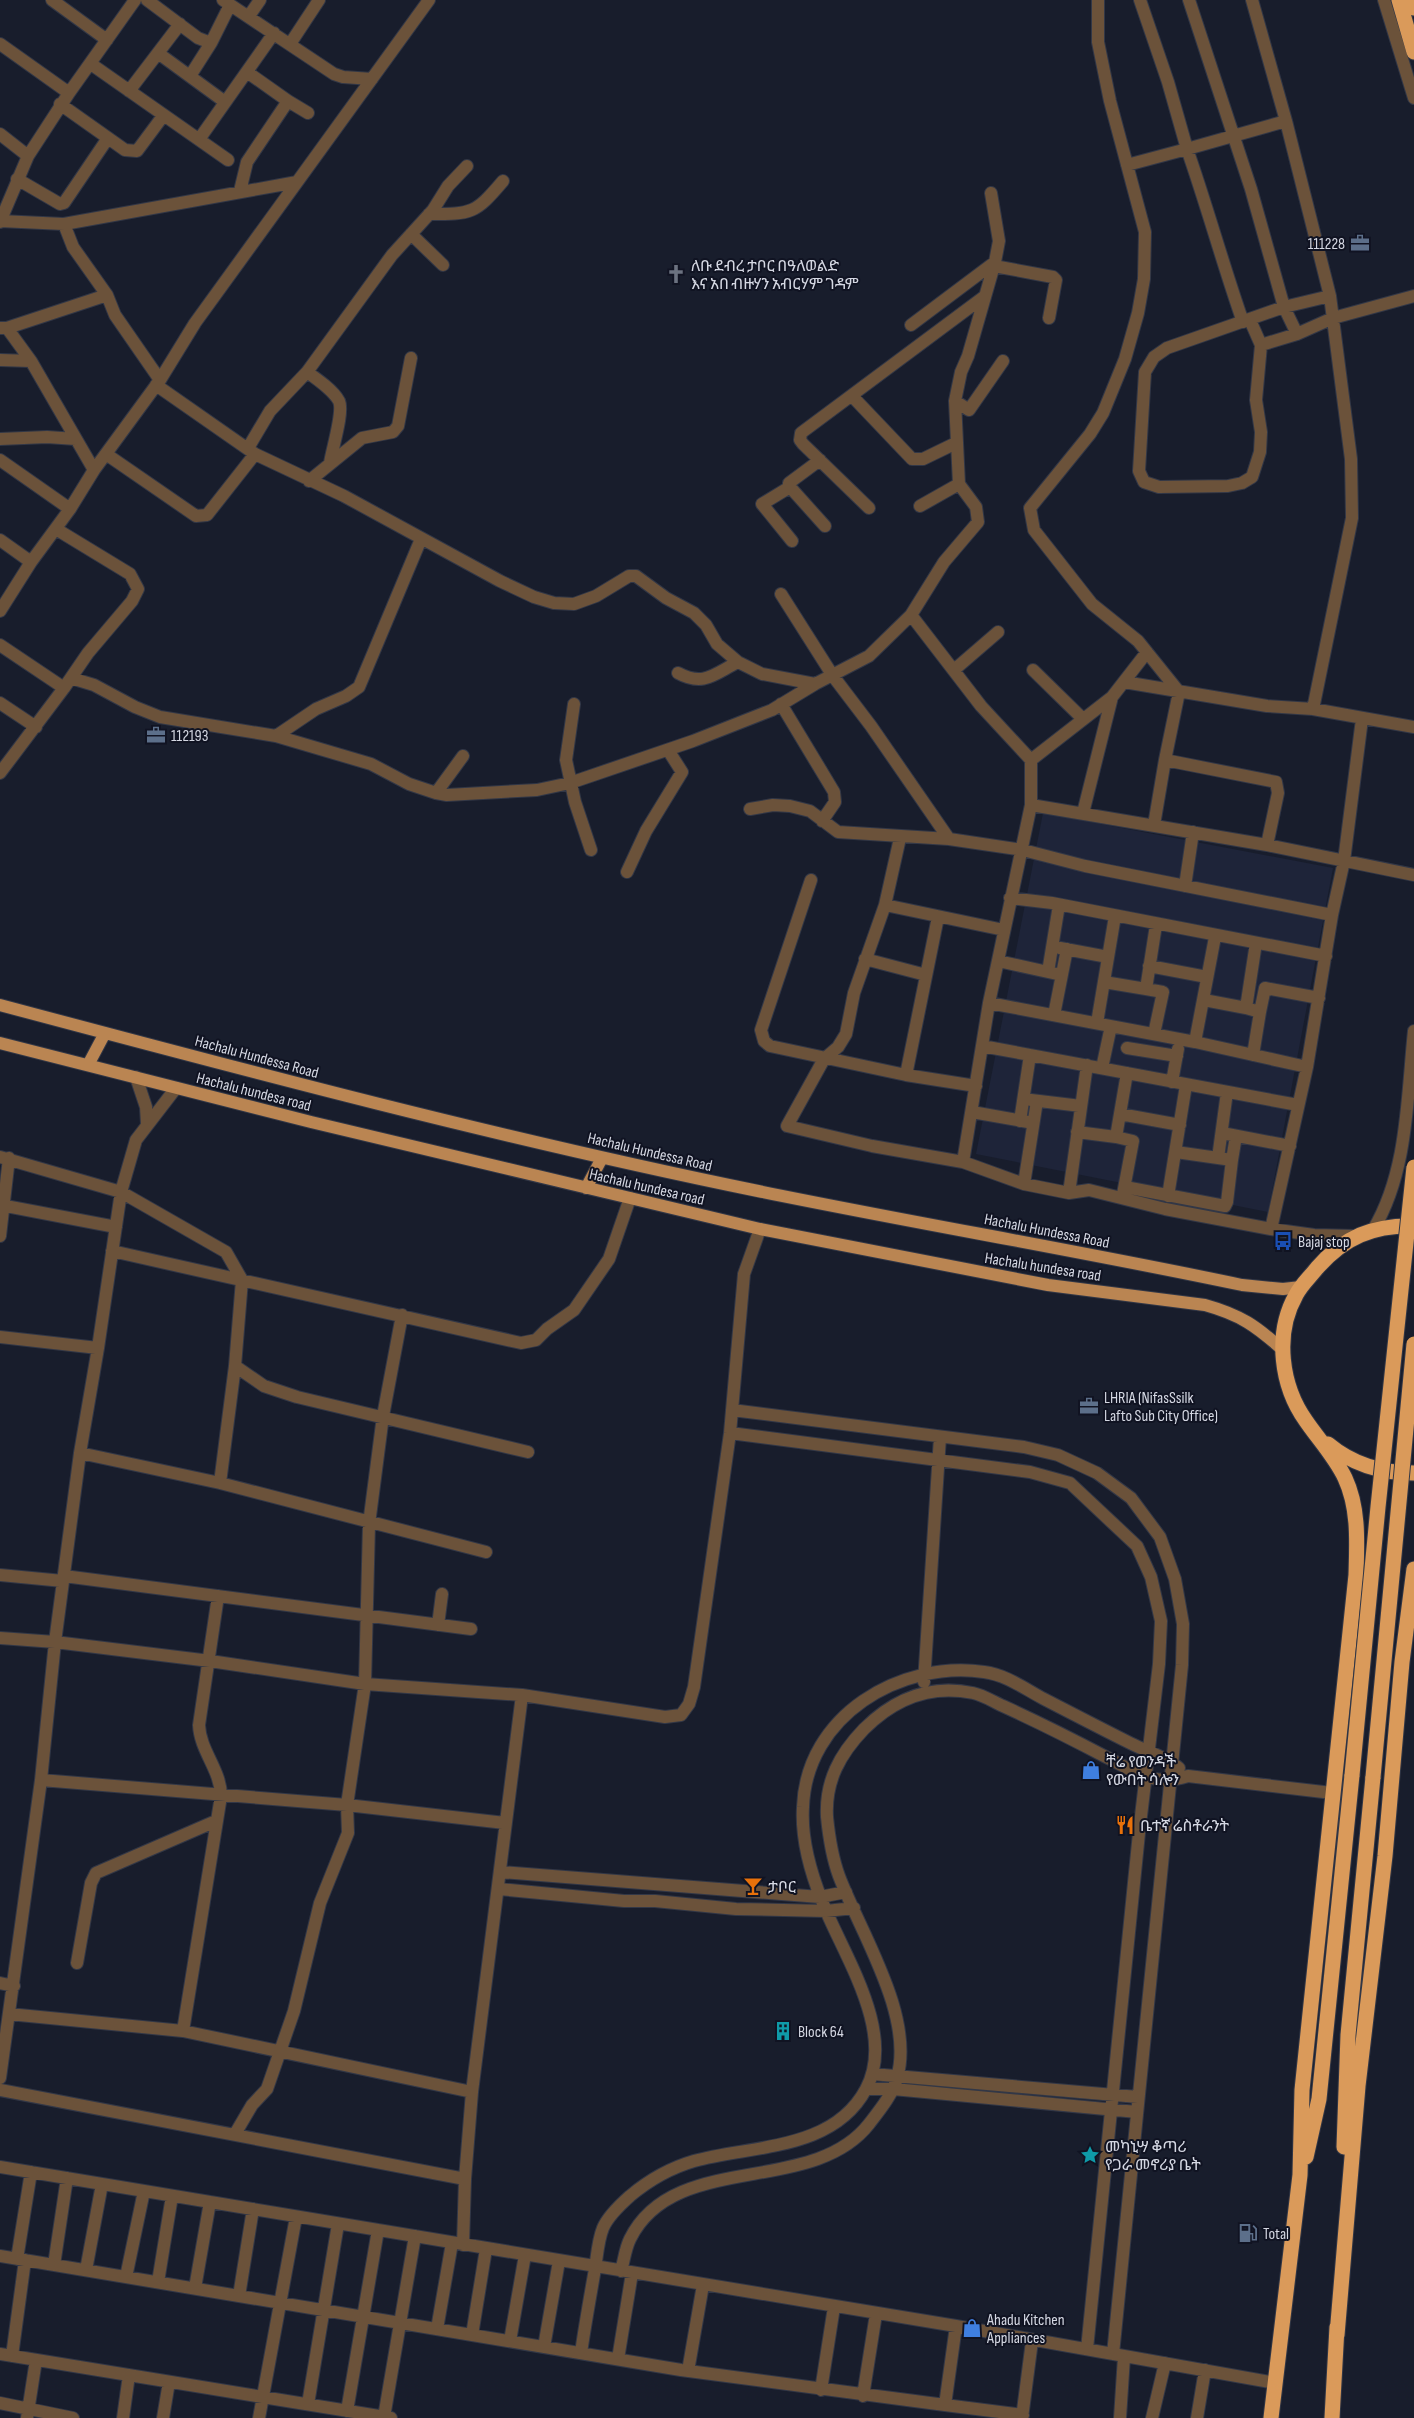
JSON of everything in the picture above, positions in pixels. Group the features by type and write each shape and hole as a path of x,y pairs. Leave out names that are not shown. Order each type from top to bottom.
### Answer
{"highway":[{"path":"1398,0 1414,52"},
{"path":"1412,0 1414,8"},
{"path":"1300,2176 1311,2139 1319,2099 1414,1167"},
{"path":"1271,2418 1300,2176 1302,2090 1356,1575 1356,1516 1345,1478 1298,1409 1291,1394 1286,1378 1283,1350 1286,1322 1301,1287 1332,1251 1356,1236 1373,1230 1397,1226 1414,1226"},
{"path":"1332,2418 1337,2335 1348,2035 1414,1344"},
{"path":"1317,1435 1339,1453 1365,1466 1393,1473 1414,1473"},
{"path":"1337,2335 1358,2086 1385,1856 1402,1662 1414,1569"}],"main road":[{"name":"Hachalu Hundessa Road","path":"0,1005 286,1081 602,1158 758,1192 1242,1285 1282,1289 1301,1287"},
{"path":"88,1065 105,1033"},
{"name":"Hachalu hundesa road","path":"0,1043 176,1088 760,1229 1048,1285 1205,1305 1226,1311 1253,1324 1283,1350"},
{"path":"586,1188 602,1158"}],"street":[{"path":"135,0 91,64 60,104 28,156 16,179 0,221 64,224 297,182"},
{"path":"147,0 198,38 210,43"},
{"path":"249,16 260,0"},
{"path":"290,44 319,0"},
{"path":"0,611 31,562 70,509 94,470 158,382 196,323 429,0"},
{"path":"1098,0 1098,42 1110,101 1142,214 1145,238 1144,279 1138,313 1124,359 1103,413 1090,434 1030,508 1034,530 1092,604 1138,641 1179,692"},
{"path":"1140,0 1206,202 1219,254 1247,321 1261,345 1256,400 1261,432 1260,452 1252,477 1242,483 1228,486 1159,487 1144,482 1139,472 1145,372 1148,365 1167,348 1247,321 1284,307 1330,296"},
{"path":"1189,0 1234,136 1284,307 1297,334"},
{"path":"1252,0 1286,121 1330,296 1351,459 1352,518 1313,709"},
{"path":"1384,0 1414,98"},
{"path":"59,2 107,40"},
{"path":"190,76 210,43 227,2 334,74 343,77 372,79"},
{"path":"129,91 180,24"},
{"path":"200,138 274,33"},
{"path":"0,44 69,93"},
{"path":"158,53 225,102"},
{"path":"91,64 163,116 200,138 228,160"},
{"path":"247,72 308,113"},
{"path":"240,191 247,162 288,101"},
{"path":"60,104 125,150 137,151 163,116"},
{"path":"1127,165 1286,121"},
{"path":"0,134 28,156"},
{"path":"16,179 60,204 64,204 108,138"},
{"path":"106,454 196,516 203,517 207,515 251,451 270,411 307,372 392,255 429,214 448,186 468,166"},
{"path":"429,214 447,214 476,210 503,181"},
{"path":"0,646 68,683 94,685 160,718 276,736 371,764 409,784 447,795 537,790 570,783 668,750 781,704 869,656 911,615 944,562 978,522 976,507 959,484 955,401 961,372 995,264 999,241 991,193"},
{"path":"64,224 73,247 107,296 115,315 158,382 251,451 309,481 344,496 500,581 554,603 574,604 596,596 629,576 636,576 666,598 694,613 706,625 717,644 738,662 762,674 815,684"},
{"path":"411,234 443,265"},
{"path":"911,325 995,264 1053,277 1056,280 1049,318"},
{"path":"94,470 31,361 3,328 107,296"},
{"path":"869,508 800,440 801,433 985,296"},
{"path":"1261,345 1297,334 1333,318 1414,296"},
{"path":"309,481 330,462 362,438 393,432 398,426 411,358"},
{"path":"0,360 31,361"},
{"path":"955,401 970,410 1002,361"},
{"path":"307,372 331,392 339,402 341,413 330,462"},
{"path":"852,396 912,459 923,459 956,443"},
{"path":"0,439 47,437 76,439"},
{"path":"0,460 70,509"},
{"path":"820,460 789,483 790,487 825,526"},
{"path":"920,506 959,484"},
{"path":"790,487 762,504 763,508 792,541"},
{"path":"0,773 36,727 88,653 132,601 138,589 130,574 56,529"},
{"path":"276,736 316,708 346,696 359,687 421,539"},
{"path":"0,540 31,562"},
{"path":"781,594 833,676 871,726 949,839"},
{"path":"911,615 981,706 1031,760 1031,805 989,1003 963,1162"},
{"path":"954,670 998,632"},
{"path":"1031,760 1112,697 1147,652"},
{"path":"678,673 692,680 702,680 738,662"},
{"path":"1033,670 1083,719"},
{"path":"1124,682 1267,706 1313,709 1414,727"},
{"path":"1154,825 1179,692"},
{"path":"1083,813 1112,697"},
{"path":"0,703 36,727"},
{"path":"574,704 566,760 570,783 591,850"},
{"path":"781,704 834,792 835,802 822,821"},
{"path":"1271,1229 1307,1067 1332,915 1344,861 1362,719"},
{"path":"627,872 646,831 682,772 668,750"},
{"path":"436,792 463,756"},
{"path":"1165,760 1276,782 1278,793 1267,845"},
{"path":"750,809 772,805 790,806 810,811 838,832 900,838 949,839 1022,850 1085,866 1332,915"},
{"path":"1031,805 1267,845 1414,875"},
{"path":"1185,886 1193,832"},
{"path":"900,838 885,905 854,993 846,1034 838,1047 824,1059 787,1126 872,1146 963,1162 1024,1184 1069,1193 1089,1190 1168,1196 1225,1206 1236,1136"},
{"path":"812,880 761,1030 764,1041 770,1046 824,1059 976,1086"},
{"path":"1010,898 1059,905 1326,956"},
{"path":"885,905 1004,930"},
{"path":"1048,972 1059,905"},
{"path":"1097,1023 1116,916"},
{"path":"906,1075 938,917"},
{"path":"1146,989 1156,925"},
{"path":"1195,1042 1215,936"},
{"path":"1246,1008 1256,943"},
{"path":"1052,947 1108,957"},
{"path":"1054,1015 1067,949"},
{"path":"865,959 926,975"},
{"path":"998,961 1062,975"},
{"path":"1149,966 1207,977"},
{"path":"1154,1034 1166,969"},
{"path":"1104,982 1163,992"},
{"path":"1250,984 1319,998"},
{"path":"1252,1055 1265,988"},
{"path":"1204,1000 1260,1012"},
{"path":"989,1003 1195,1042 1307,1067"},
{"path":"1102,1068 1111,1026"},
{"path":"1373,1230 1384,1211 1395,1180 1401,1152 1414,1031"},
{"path":"1172,1082 1180,1039"},
{"path":"982,1046 1298,1105"},
{"path":"1128,1048 1177,1056"},
{"path":"1024,1184 1026,1122 1024,1098 1030,1055"},
{"path":"1069,1193 1087,1065"},
{"path":"1116,1137 1128,1073"},
{"path":"136,1077 146,1107 147,1124"},
{"path":"1168,1196 1186,1085"},
{"path":"0,2078 41,1780 55,1642 80,1453 121,1192 136,1140 176,1088"},
{"path":"1218,1158 1227,1092"},
{"path":"1024,1098 1081,1106"},
{"path":"1026,1122 1037,1101"},
{"path":"972,1112 1026,1122"},
{"path":"1120,1114 1180,1125"},
{"path":"1123,1193 1138,1118"},
{"path":"1077,1132 1133,1141"},
{"path":"1222,1133 1290,1146"},
{"path":"1176,1152 1232,1160"},
{"path":"0,1236 4,1158 121,1192 226,1252 242,1280 235,1366 220,1484"},
{"path":"1123,1193 1165,1209 1271,1229 1314,1235 1356,1236"},
{"path":"112,1251 521,1343 536,1340 547,1328 574,1310 609,1259 630,1198"},
{"path":"2,1205 116,1227"},
{"path":"0,1638 55,1642 210,1661 365,1684 522,1695 665,1717 681,1715 689,1704 694,1687 730,1433 744,1274 760,1229"},
{"path":"235,2134 252,2106 268,2089 278,2052 294,2011 320,1903 348,1833 347,1804 365,1684 369,1524 383,1416 402,1316"},
{"path":"0,1337 98,1348"},
{"path":"235,1366 264,1386 297,1397 528,1452"},
{"path":"732,1410 940,1438 1024,1447 1058,1455 1097,1473 1131,1498 1157,1532 1175,1579 1183,1624 1182,1665 1138,2097 1118,2356 1120,2418"},
{"path":"730,1433 939,1462 1030,1472 1070,1483 1137,1546 1151,1577 1160,1620 1159,1664 1120,2019 1113,2110 1092,2286 1087,2349"},
{"path":"926,1692 923,1674 940,1438"},
{"path":"80,1453 220,1484 369,1524 486,1552"},
{"path":"1137,1546 1157,1532"},
{"path":"0,1575 63,1578 471,1629"},
{"path":"438,1625 442,1594"},
{"path":"183,2031 221,1796 221,1787 216,1772 200,1738 199,1725 210,1661 218,1596"},
{"path":"580,2353 604,2227 622,2202 651,2180 691,2162 788,2142 818,2133 837,2121 856,2104 867,2088 872,2074 874,2043 871,2018 858,1977 820,1897 807,1856 802,1810 809,1765 834,1726 856,1705 899,1680 938,1671 983,1672 1000,1676 1148,1753 1173,1763 1188,1776"},
{"path":"618,2359 629,2240 641,2222 661,2204 686,2190 739,2176 807,2163 831,2155 863,2132 893,2088 898,2076 900,2044 896,2009 854,1908 838,1875 829,1840 827,1806 830,1780 848,1747 876,1718 894,1704 926,1692 974,1693 1033,1719 1146,1778 1170,1782 1188,1776 1332,1793"},
{"path":"437,2329 458,2244 472,2092 522,1695"},
{"path":"41,1780 221,1796 347,1804 505,1823"},
{"path":"76,1963 91,1883 96,1873 216,1821"},
{"path":"500,1872 820,1897 846,1892"},
{"path":"499,1889 624,1901 826,1911 854,1908"},
{"path":"0,1983 14,1986"},
{"path":"9,2014 183,2031 472,2092"},
{"path":"872,2074 1138,2097"},
{"path":"867,2088 893,2088 1137,2112"},
{"path":"0,2090 465,2179"},
{"path":"0,2167 956,2326 1276,2383"},
{"path":"32,2172 6,2355 388,2418 400,2323 415,2236"},
{"path":"54,2265 68,2178"},
{"path":"86,2270 102,2184"},
{"path":"126,2277 144,2191"},
{"path":"158,2282 172,2196"},
{"path":"196,2288 210,2202"},
{"path":"239,2296 253,2209"},
{"path":"259,2418 296,2216"},
{"path":"308,2404 338,2224"},
{"path":"347,2411 378,2230"},
{"path":"472,2335 486,2248"},
{"path":"510,2341 524,2255"},
{"path":"0,2256 688,2371 1022,2416 1032,2340"},
{"path":"544,2347 559,2261"},
{"path":"688,2371 703,2285"},
{"path":"821,2390 834,2307"},
{"path":"863,2396 876,2314"},
{"path":"946,2405 956,2326"},
{"path":"27,2413 36,2360"},
{"path":"1152,2418 1165,2363"},
{"path":"1197,2418 1205,2370"},
{"path":"123,2418 129,2375"},
{"path":"163,2418 169,2382"},
{"path":"0,2403 27,2413 72,2418"}],"shaded area":[{"path":"1043,813 1333,868 1268,1212 976,1154"}],"place":[{"name":"111228","path":"1360,243"},
{"name":"ለቡ ደብረ ታቦር በዓለወልድ እና አበ ብዙሃን አብርሃም ገዳም","path":"676,274"},
{"name":"112193","path":"156,735"},
{"name":"Bajaj stop","path":"1283,1241"},
{"name":"LHRIA (NifasSsilk Lafto Sub City Office)","path":"1089,1406"},
{"name":"ቸሬ የወንዳች የውበት ሳሎን","path":"1091,1770"},
{"name":"ቤተኛ ሬስቶራንት","path":"1125,1825"},
{"name":"ታቦር","path":"753,1886"},
{"name":"Block 64","path":"783,2031"},
{"name":"መካኒሣ ቆጣሪ የጋራ መኖሪያ ቤት","path":"1090,2155"},
{"name":"Total","path":"1248,2233"},
{"name":"Ahadu Kitchen Appliances","path":"972,2328"}]}
